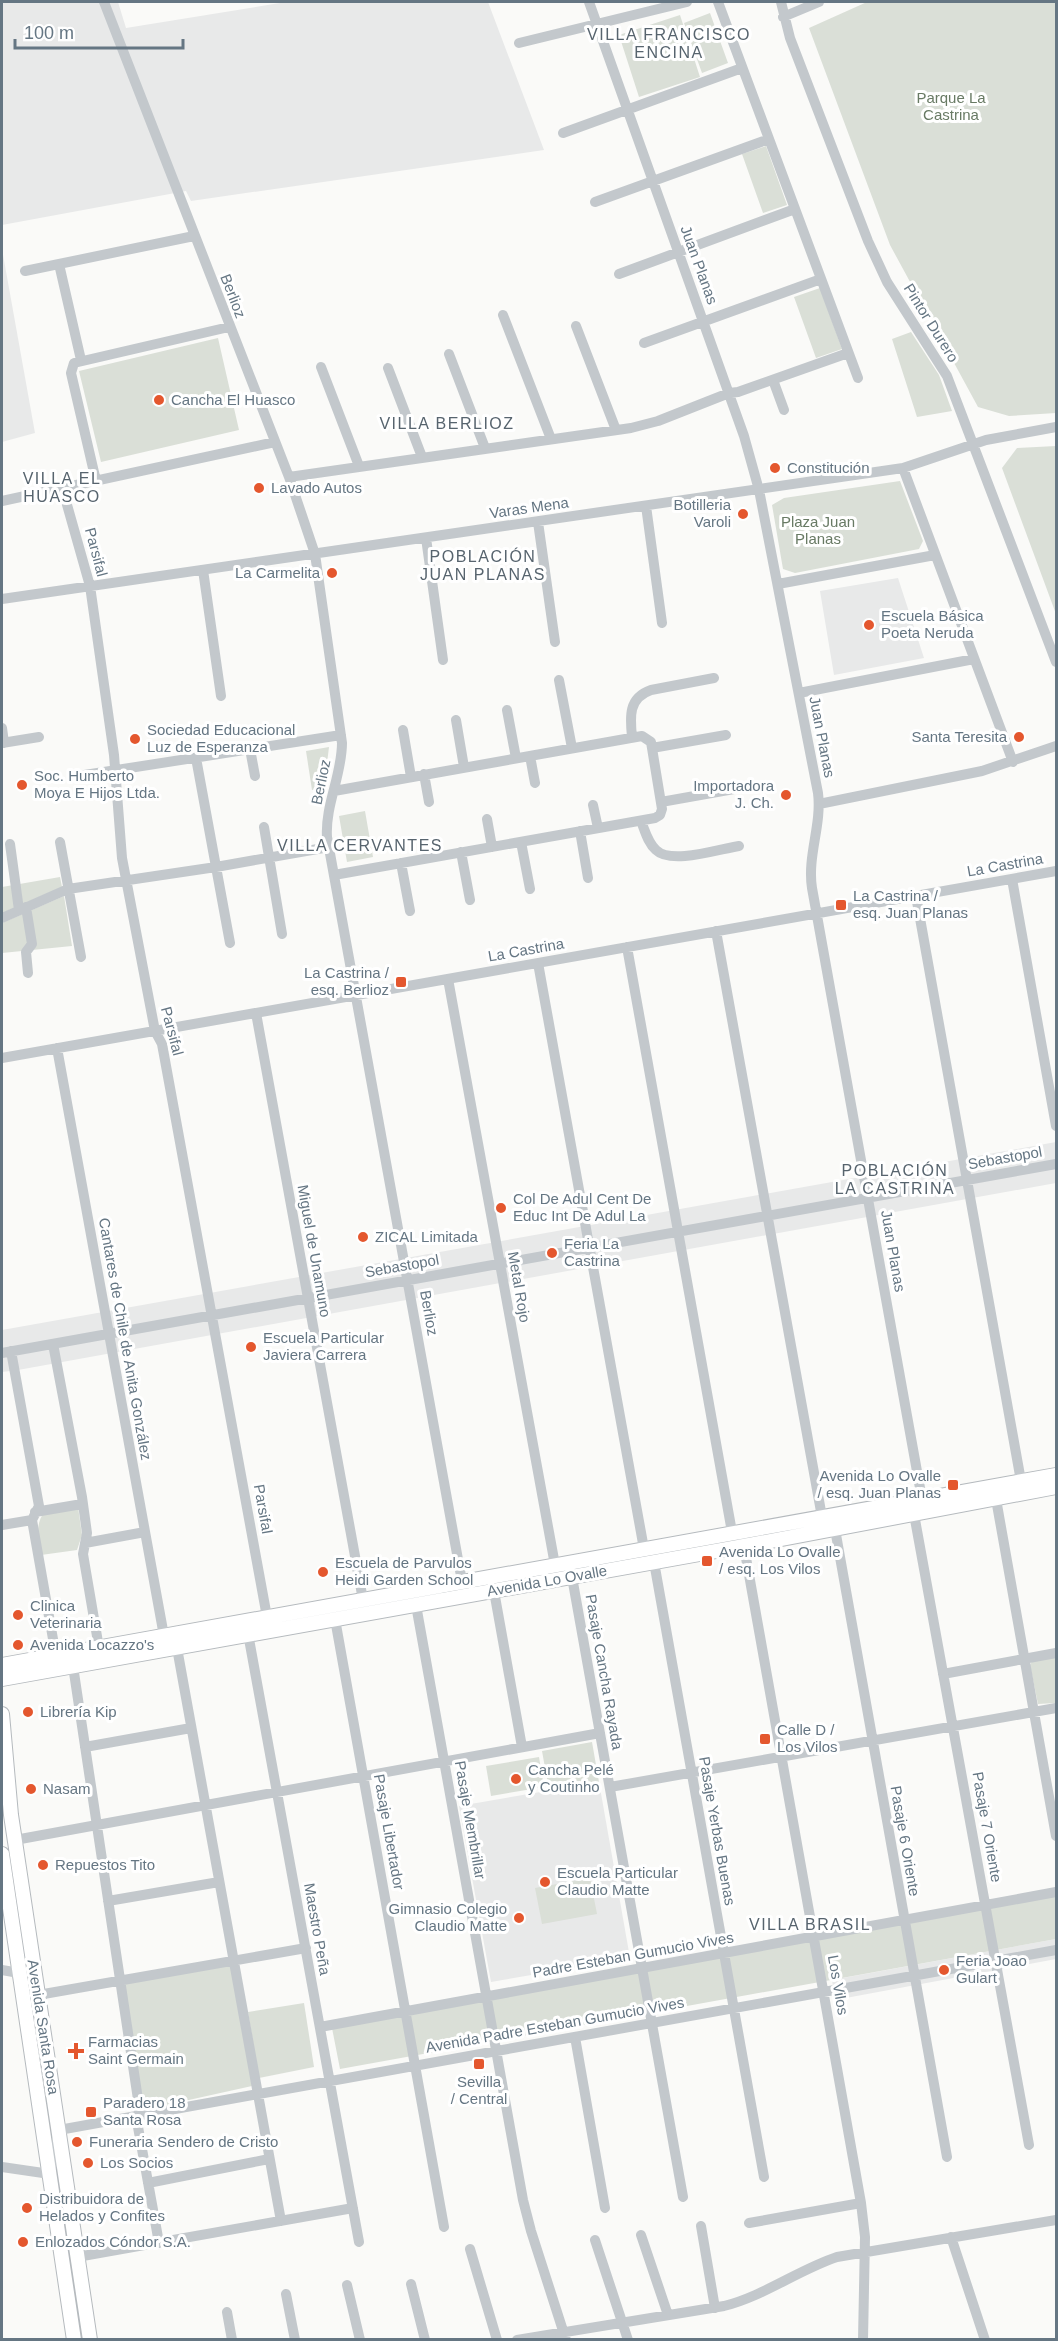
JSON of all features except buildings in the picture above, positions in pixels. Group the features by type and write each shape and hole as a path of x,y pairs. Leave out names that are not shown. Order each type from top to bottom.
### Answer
{"main road":[{"name":"Avenida Lo Ovalle","path":"2,1679 177,1648 247,1628 267,1617 1056,1475"},
{"name":"Avenida Lo Ovalle","path":"2,1665 164,1636 335,1619 744,1546 1056,1487"},
{"name":"Avenida Santa Rosa","path":"2,1714 5,1767 15,1840 90,2340"},
{"name":"Avenida Santa Rosa","path":"2,1854 74,2340"}],"street":[{"name":"Berlioz","path":"104,2 289,477 315,554 341,735 341,759 327,825 329,847 465,1596"},
{"name":"Juan Planas","path":"590,2 729,393 759,490 819,804 810,874 816,914 922,1499"},
{"path":"519,43 673,3 687,2"},
{"path":"718,2 858,378"},
{"name":"Pintor Durero","path":"781,2 783,17 873,255 895,294 942,366 1056,662"},
{"path":"783,17 819,2"},
{"path":"563,133 742,68"},
{"path":"595,202 769,139"},
{"path":"619,274 795,209"},
{"path":"25,271 194,236"},
{"path":"59,264 81,360"},
{"path":"644,344 821,279"},
{"path":"503,315 551,439"},
{"path":"576,326 616,430"},
{"path":"96,481 71,373 72,366 81,360 229,327"},
{"path":"289,477 616,430 650,423 729,393 738,392 848,353"},
{"path":"449,354 485,448"},
{"path":"321,367 359,466"},
{"path":"388,368 422,457"},
{"path":"773,380 784,410"},
{"name":"Varas Mena","path":"2,599 903,468 921,464 973,443 1056,427"},
{"path":"2,501 275,442"},
{"path":"903,468 1013,762"},
{"name":"Parsifal","path":"62,487 90,586 115,770 119,833 126,882 155,1031 162,1044 267,1617"},
{"path":"646,506 662,623"},
{"path":"538,522 555,642"},
{"path":"426,538 443,660"},
{"path":"778,584 935,555"},
{"path":"203,570 221,696"},
{"path":"799,693 974,659"},
{"path":"632,737 631,710 635,700 642,694 651,690 714,678"},
{"path":"559,680 572,748"},
{"path":"507,710 516,758"},
{"path":"456,720 464,767"},
{"path":"2,728 3,743 39,737"},
{"path":"403,730 411,777"},
{"path":"78,776 341,735"},
{"path":"650,743 726,735"},
{"path":"334,791 642,736 650,743 661,802 660,815 655,819 334,875"},
{"path":"819,804 975,772 1013,762 1056,746"},
{"path":"250,749 255,776"},
{"path":"530,756 535,783"},
{"path":"196,758 230,943"},
{"path":"424,774 429,802"},
{"path":"661,802 734,789"},
{"path":"593,805 598,828"},
{"path":"487,819 492,847"},
{"path":"641,821 653,846 666,856 680,857 739,846"},
{"path":"264,827 282,934"},
{"path":"580,831 588,878"},
{"path":"60,842 81,957"},
{"path":"521,842 530,889"},
{"path":"10,844 32,944 26,952 28,973"},
{"path":"2,918 68,889 126,882 329,847"},
{"path":"461,852 470,900"},
{"path":"401,863 410,911"},
{"name":"La Castrina","path":"2,1058 1056,871"},
{"path":"1012,879 1056,1126"},
{"path":"916,896 1022,1481"},
{"path":"716,932 822,1516"},
{"name":"Los Vilos","path":"627,947 678,1232 737,1532 744,1546 861,2203 865,2227 863,2340"},
{"path":"538,963 644,1549"},
{"name":"Metal Rojo","path":"448,979 555,1565"},
{"name":"Miguel de Unamuno","path":"256,1013 363,1600"},
{"name":"Cantares de Chile de Anita González","path":"57,1048 164,1636"},
{"name":"Sebastopol","path":"6,1352 1056,1164"},
{"path":"53,1344 87,1533 83,1554 99,1648"},
{"path":"6,1352 39,1506 34,1516 56,1656"},
{"path":"996,1499 1056,1836"},
{"path":"2,1525 82,1504"},
{"name":"Pasaje 7 Oriente","path":"914,1514 1029,2145"},
{"name":"Pasaje 6 Oriente","path":"835,1529 947,2157"},
{"path":"85,1543 145,1532"},
{"name":"Pasaje Yerbas Buenas","path":"654,1562 764,2177"},
{"name":"Pasaje Cancha Rayada","path":"572,1577 683,2197"},
{"path":"494,1591 522,1747"},
{"name":"Pasaje Membrillar","path":"416,1605 528,2218 565,2336"},
{"name":"Pasaje Libertador","path":"335,1619 444,2226"},
{"name":"Maestro Peña","path":"247,1628 359,2242"},
{"path":"177,1648 281,2221"},
{"path":"943,1674 1056,1653"},
{"path":"73,1666 120,1981 139,2116 138,2127 159,2243"},
{"path":"610,1788 771,1757 781,1758 1056,1708"},
{"path":"85,1747 191,1728"},
{"path":"15,1840 600,1733"},
{"path":"108,1901 219,1882"},
{"name":"Padre Esteban Gumucio Vives","path":"320,2027 1056,1892"},
{"path":"38,1995 306,1948"},
{"name":"Avenida Padre Esteban Gumucio Vives","path":"59,2130 1056,1950"},
{"path":"2,1970 19,1973"},
{"path":"575,2037 605,2208"},
{"path":"2,2167 50,2174 59,2130"},
{"path":"148,2183 269,2159"},
{"path":"749,2223 861,2203"},
{"path":"78,2257 353,2208"},
{"path":"517,2340 565,2336 622,2322 716,2308 750,2297 822,2262 865,2251 1056,2220"},
{"path":"701,2226 716,2308"},
{"path":"641,2235 668,2315"},
{"path":"951,2237 985,2340"},
{"path":"595,2240 628,2340"},
{"path":"470,2248 496,2340"},
{"path":"411,2284 425,2340"},
{"path":"347,2285 360,2340"},
{"path":"286,2294 295,2340"},
{"path":"227,2312 232,2340"}],"shaded area":[{"path":"2,2 118,2 126,28 286,2 488,2 544,150 191,201 186,191 2,225"},
{"path":"2,249 35,433 2,442"},
{"name":"Escuela Básica Poeta Neruda","path":"898,578 924,658 834,675 820,591"},
{"name":"Feria La Castrina","path":"1056,1142 1056,1183 2,1372 2,1330"},
{"name":"Escuela Particular Claudio Matte","path":"599,1782 630,1958 491,1982 459,1806"},
{"name":"Feria Joao Gulart","path":"1056,1939 1056,1959 835,2000 832,1980"}],"green space":[{"name":"Parque La Castrina","path":"867,2 1056,2 1056,413 1009,416 978,407 890,245 809,28"},
{"path":"710,13 728,63 702,73 684,23"},
{"path":"680,15 700,77 639,97 619,35"},
{"path":"766,146 787,205 763,213 742,154"},
{"path":"820,288 842,349 816,358 794,297"},
{"path":"911,332 939,375 952,411 917,417 892,339"},
{"name":"Cancha El Huasco","path":"218,338 239,430 101,462 79,371"},
{"path":"1056,446 1056,614 1002,468 1017,448"},
{"name":"Plaza Juan Planas","path":"900,481 923,541 919,549 795,573 783,569 772,505 784,498"},
{"path":"329,747 324,788 312,790 306,751"},
{"path":"365,811 373,857 347,862 339,816"},
{"path":"60,877 62,887 2,913 2,887"},
{"path":"64,896 72,946 2,953 2,923"},
{"path":"78,1507 82,1535 77,1550 41,1555 38,1527 45,1511"},
{"path":"1056,1656 1056,1703 1038,1704 1030,1665 1032,1661"},
{"path":"592,1742 599,1782 549,1790 542,1751"},
{"name":"Cancha Pelé y Coutinho","path":"539,1757 544,1787 491,1796 486,1766"},
{"path":"590,1878 597,1914 542,1924 535,1888"},
{"path":"1056,1895 1056,1939 340,2069 332,2028"},
{"path":"228,1964 232,1967 252,2086 148,2109 142,2104 124,1985 127,1980"},
{"path":"304,2003 314,2067 259,2078 248,2012"}],"place":[{"name":"Cancha El Huasco","path":"159,400"},
{"name":"Constitución","path":"775,468"},
{"name":"Lavado Autos","path":"259,488"},
{"name":"Botilleria Varoli","path":"743,514"},
{"name":"La Carmelita","path":"332,573"},
{"name":"Escuela Básica Poeta Neruda","path":"869,625"},
{"name":"Santa Teresita","path":"1019,737"},
{"name":"Sociedad Educacional Luz de Esperanza","path":"135,739"},
{"name":"Soc. Humberto Moya E Hijos Ltda.","path":"22,785"},
{"name":"Importadora J. Ch.","path":"786,795"},
{"name":"La Castrina / esq. Juan Planas","path":"841,905"},
{"name":"La Castrina / esq. Berlioz","path":"401,982"},
{"name":"Col De Adul Cent De Educ Int De Adul La","path":"501,1208"},
{"name":"ZICAL Limitada","path":"363,1237"},
{"name":"Feria La Castrina","path":"552,1253"},
{"name":"Escuela Particular Javiera Carrera","path":"251,1347"},
{"name":"Avenida Lo Ovalle / esq. Juan Planas","path":"953,1485"},
{"name":"Avenida Lo Ovalle / esq. Los Vilos","path":"707,1561"},
{"name":"Escuela de Parvulos Heidi Garden School","path":"323,1572"},
{"name":"Clinica Veterinaria","path":"18,1615"},
{"name":"Avenida Locazzo's","path":"18,1645"},
{"name":"Librería Kip","path":"28,1712"},
{"name":"Calle D / Los Vilos","path":"765,1739"},
{"name":"Cancha Pelé y Coutinho","path":"516,1779"},
{"name":"Nasam","path":"31,1789"},
{"name":"Repuestos Tito","path":"43,1865"},
{"name":"Escuela Particular Claudio Matte","path":"545,1882"},
{"name":"Gimnasio Colegio Claudio Matte","path":"519,1918"},
{"name":"Feria Joao Gulart","path":"944,1970"},
{"name":"Farmacias Saint Germain","path":"76,2051"},
{"name":"Sevilla / Central","path":"479,2064"},
{"name":"Paradero 18 Santa Rosa","path":"91,2112"},
{"name":"Funeraria Sendero de Cristo","path":"77,2142"},
{"name":"Los Socios","path":"88,2163"},
{"name":"Distribuidora de Helados y Confites","path":"27,2208"},
{"name":"Enlozados Cóndor S.A.","path":"23,2242"}],"district":[{"name":"VILLA FRANCISCO ENCINA","path":"669,43"},
{"name":"VILLA BERLIOZ","path":"447,423"},
{"name":"VILLA EL HUASCO","path":"62,487"},
{"name":"POBLACIÓN JUAN PLANAS","path":"483,565"},
{"name":"VILLA CERVANTES","path":"360,845"},
{"name":"POBLACIÓN LA CASTRINA","path":"895,1179"},
{"name":"VILLA BRASIL","path":"810,1924"}]}
